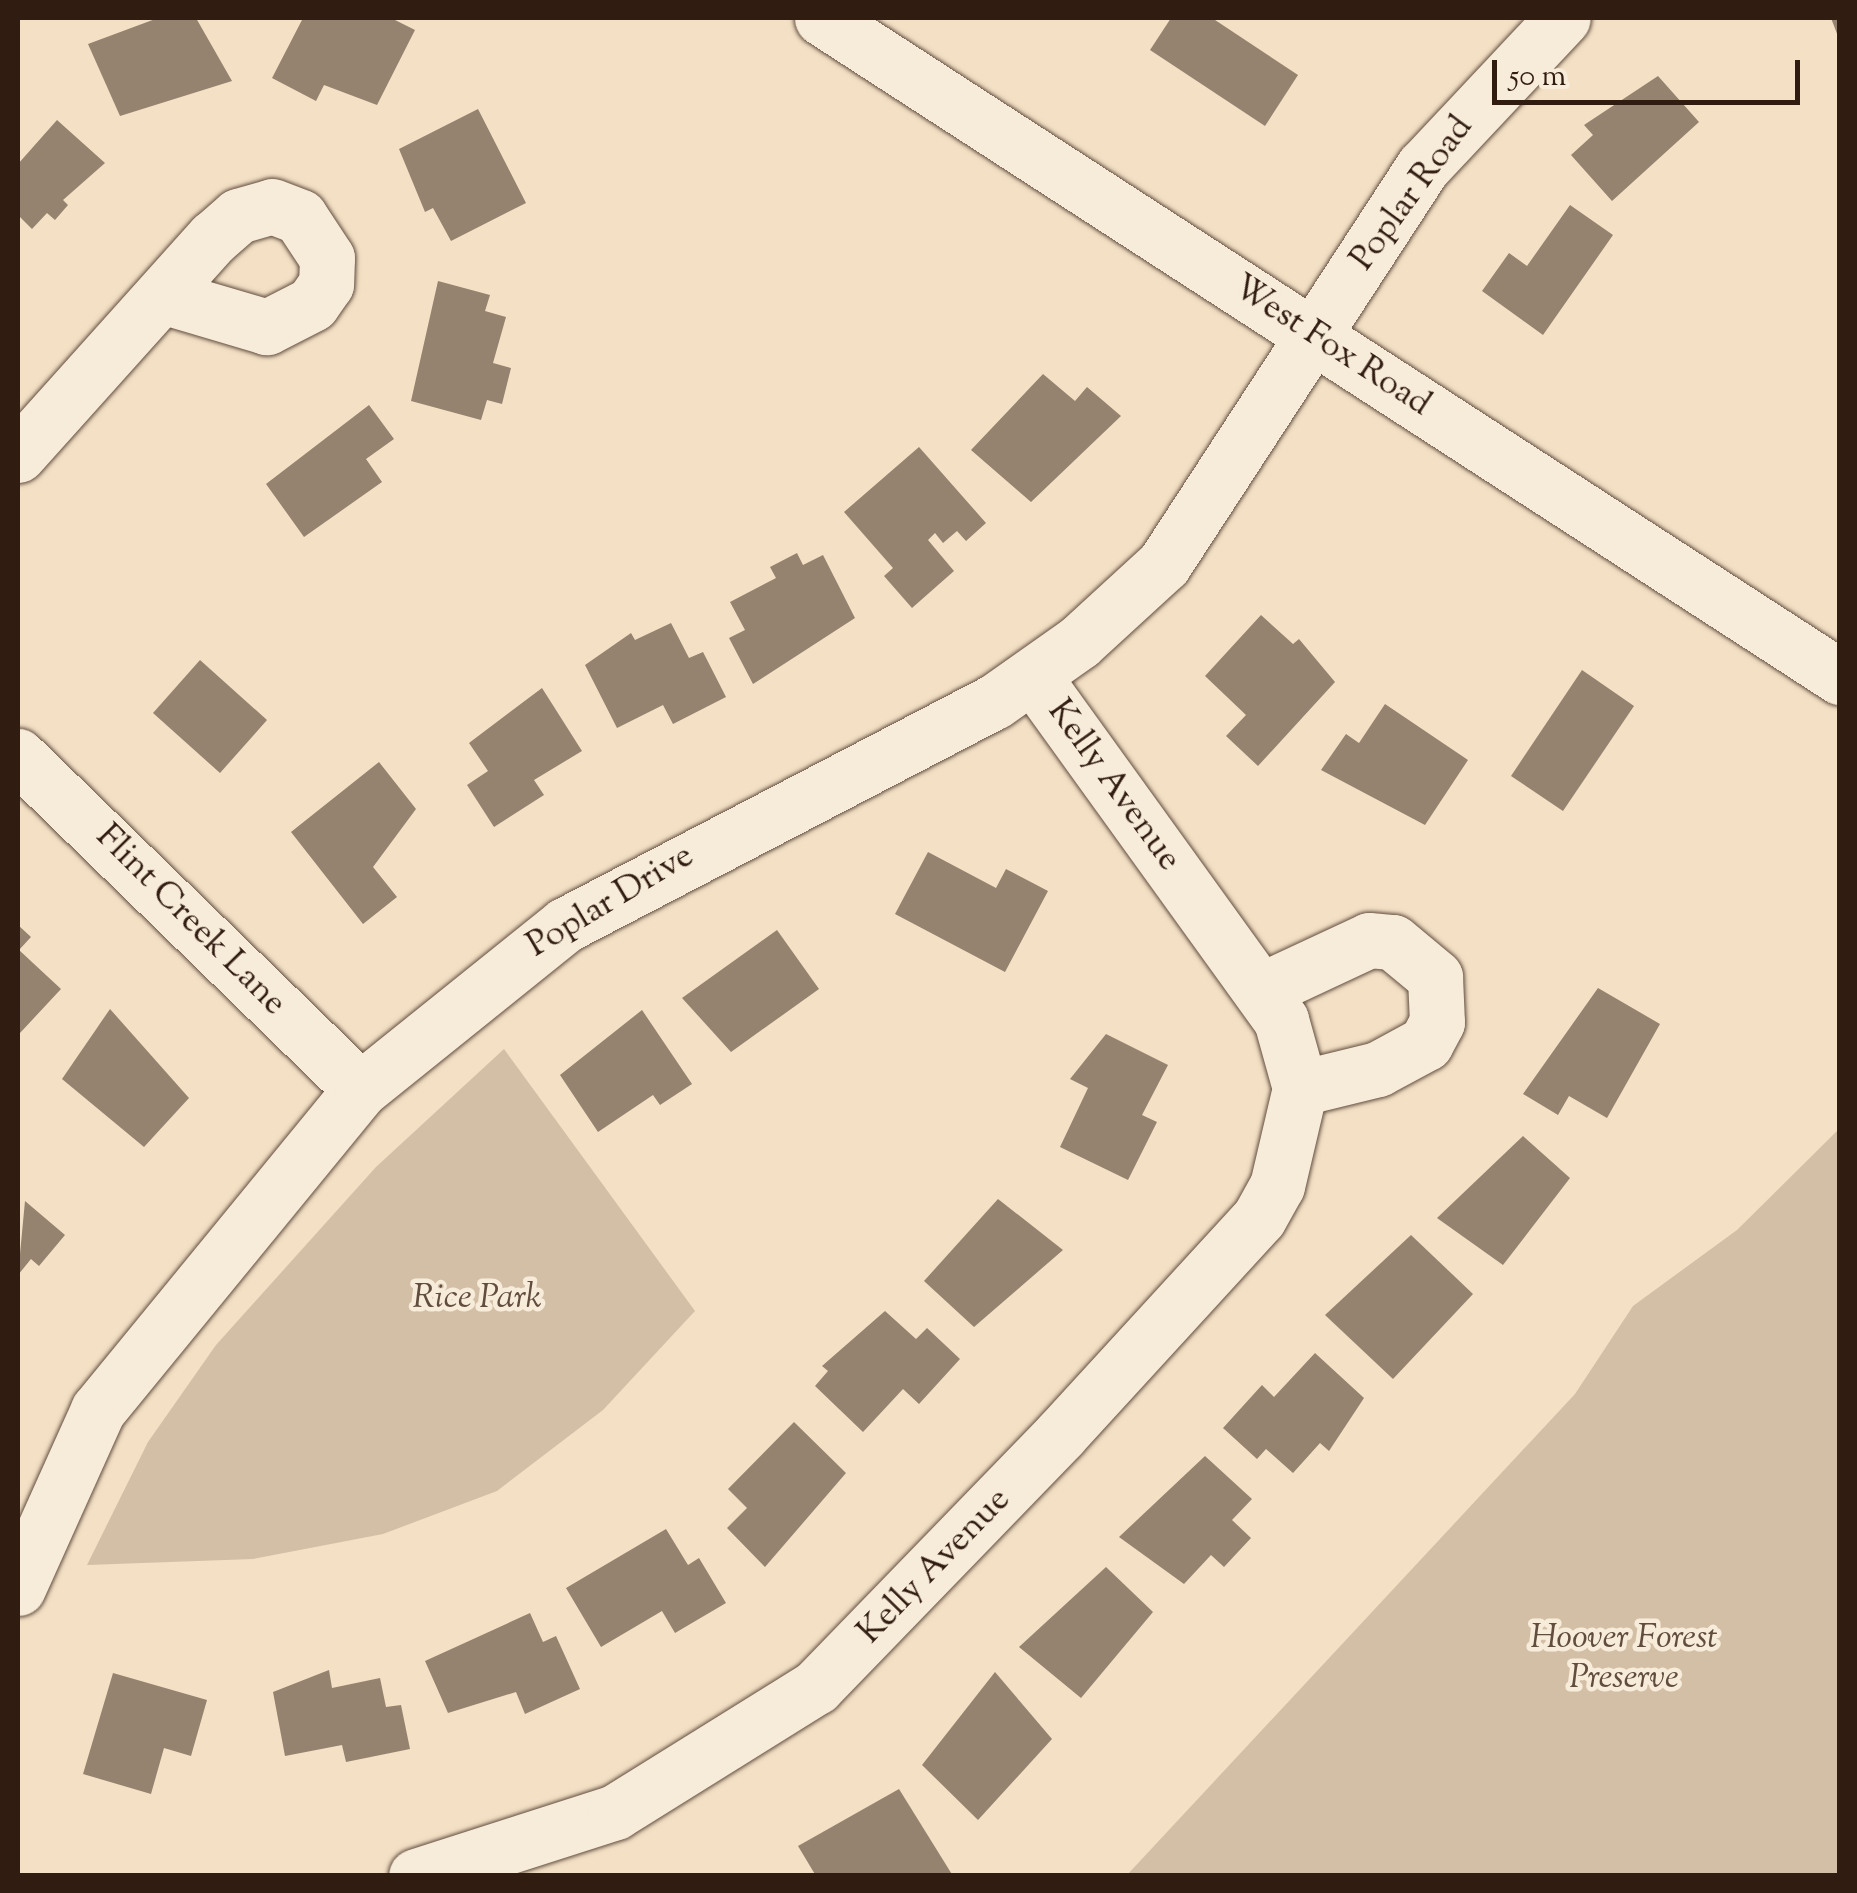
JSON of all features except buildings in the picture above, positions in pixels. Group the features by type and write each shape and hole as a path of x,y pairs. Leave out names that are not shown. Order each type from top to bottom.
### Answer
{"street":[{"name":"West Fox Road","path":"822,18 1840,677"},
{"name":"Poplar Road","path":"1314,336 1423,167 1563,18"},
{"path":"18,454 162,296"},
{"name":"Poplar Drive","path":"18,1588 98,1410 162,1320 361,1090 564,924 1034,678 1164,564 1314,336"},
{"name":"Kelly Avenue","path":"416,1876 615,1812 816,1686 1259,1218 1296,1137 1300,1088 1262,990 1034,678"},
{"name":"Flint Creek Lane","path":"18,756 361,1090"},
{"path":"1262,990 1369,940 1392,942 1435,977 1437,1022 1426,1043 1378,1069 1300,1088"}],"green space":[{"name":"Rice Park","path":"504,1049 695,1311 603,1410 497,1491 383,1534 253,1559 87,1565 148,1442 216,1345 376,1167"},
{"name":"Hoover Forest Preserve","path":"1839,1129 1839,1875 1127,1875 1575,1394 1633,1306 1737,1230"}]}
